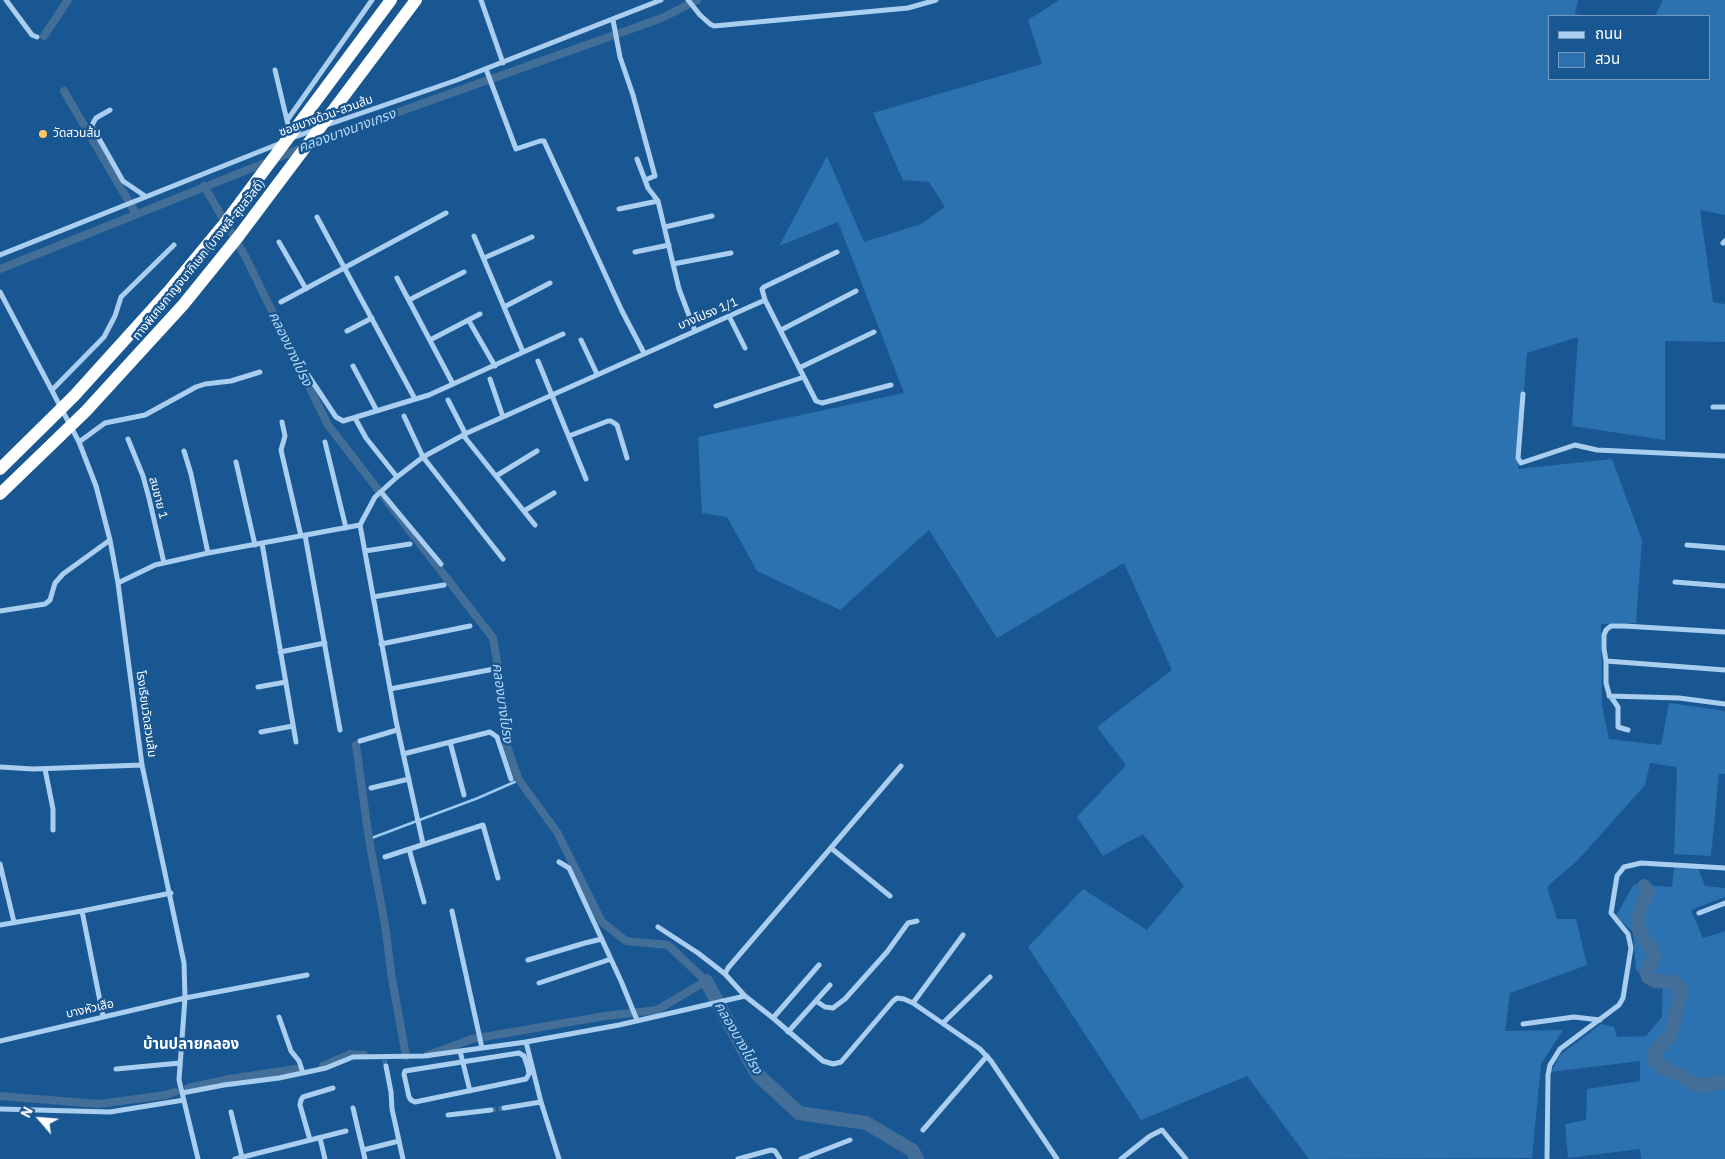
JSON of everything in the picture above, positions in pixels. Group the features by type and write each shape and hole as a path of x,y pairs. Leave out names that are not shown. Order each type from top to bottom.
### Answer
{"highway":[{"name":"ทางพิเศษกาญจนาภิเษก (บางพลี-สุขสวัสดิ์)","path":"0,469 74,396 168,292 224,223 391,0"},
{"name":"ทางพิเศษกาญจนาภิเษก (บางพลี-สุขสวัสดิ์)","path":"0,494 86,411 182,306 238,237 416,0"}],"street":[{"path":"6,0 32,35 37,37"},
{"path":"288,119 372,0"},
{"path":"481,0 503,63"},
{"name":"ซอยบางด้วน-สวนส้ม","path":"0,255 292,138 503,63 661,0"},
{"path":"688,0 706,21 714,26 918,6 936,0"},
{"path":"613,20 620,57 633,95 655,176 645,180"},
{"path":"486,69 516,149 544,141 622,311 644,353"},
{"path":"275,70 292,138"},
{"path":"110,110 96,118 92,125 93,128 123,181 146,196"},
{"path":"638,159 648,188 658,201 682,298 695,331"},
{"path":"619,209 658,201"},
{"path":"281,302 446,213"},
{"path":"665,227 712,216"},
{"path":"317,217 415,399"},
{"path":"474,236 523,352"},
{"path":"484,258 532,238"},
{"path":"279,242 306,289"},
{"path":"52,390 104,336 115,316 121,297 174,245"},
{"path":"635,252 669,245"},
{"path":"837,252 764,287 762,289 764,300 816,401 820,403 891,385"},
{"path":"673,264 731,253"},
{"path":"409,300 464,272"},
{"path":"397,278 453,384"},
{"path":"504,307 550,283"},
{"name":"โรงเรียนวัดสวนส้ม","path":"0,292 79,442 96,486 110,540 118,583 142,765 171,893 184,962 185,998 179,1080 198,1159"},
{"path":"781,330 856,292"},
{"name":"บางโปรง 1/1","path":"360,525 370,504 397,477 423,457 464,434 764,300"},
{"path":"430,340 480,314"},
{"path":"729,316 745,348"},
{"path":"347,331 372,318"},
{"path":"469,320 495,366"},
{"path":"799,368 874,332"},
{"path":"300,363 338,419 343,421 415,399 453,384 562,334"},
{"path":"581,340 597,374"},
{"path":"538,361 586,480"},
{"path":"353,366 377,411"},
{"path":"79,442 106,423 145,415 196,386 231,381 260,372"},
{"path":"716,406 804,377"},
{"path":"490,379 503,416"},
{"path":"1523,394 1518,458 1521,463 1575,445 1597,450 1725,456"},
{"path":"448,400 464,434 535,525"},
{"path":"1713,407 1725,407"},
{"path":"404,416 423,457 503,559"},
{"path":"355,418 366,438 397,477"},
{"path":"569,436 608,420 611,421 617,425 627,458"},
{"path":"282,422 285,436 281,450 303,536 340,730"},
{"name":"สมชาย 1","path":"128,439 149,498 164,564"},
{"path":"325,442 346,528"},
{"path":"184,451 191,474 208,553"},
{"path":"496,476 538,451"},
{"path":"236,462 254,544"},
{"path":"380,493 441,564"},
{"path":"524,511 554,493"},
{"path":"118,583 155,566 208,553 360,525 381,644 423,844"},
{"path":"0,611 45,604 50,600 56,583 63,574 110,540"},
{"path":"262,543 296,742"},
{"path":"365,551 410,544"},
{"path":"1687,545 1725,548"},
{"path":"1674,582 1725,586"},
{"path":"373,597 444,585"},
{"path":"381,644 470,626"},
{"path":"1628,730 1618,727 1618,707 1609,696 1606,683 1604,635 1606,630 1611,626 1725,632"},
{"path":"280,652 324,643"},
{"path":"1606,661 1725,670"},
{"path":"390,689 494,669"},
{"path":"258,687 286,682"},
{"path":"1609,696 1679,698 1725,704"},
{"path":"261,732 293,726"},
{"path":"360,741 398,730"},
{"path":"404,754 488,731 497,737 511,780"},
{"path":"450,742 464,795"},
{"path":"0,767 45,769 142,765"},
{"path":"725,974 728,968 901,766"},
{"path":"45,769 53,809 53,830"},
{"path":"371,788 409,779"},
{"path":"385,857 483,825 498,878"},
{"path":"831,848 890,896"},
{"path":"409,849 424,902"},
{"path":"559,862 569,868 633,1007 636,1018"},
{"path":"1548,1159 1548,1074 1550,1065 1560,1049 1622,1002 1631,948 1628,934 1611,913 1615,881 1620,871 1630,865 1641,862 1725,868"},
{"path":"0,864 14,922"},
{"path":"0,925 171,893"},
{"path":"1699,913 1725,903"},
{"path":"82,911 104,1016"},
{"path":"452,911 482,1048"},
{"path":"816,1001 826,1007 833,1008 845,999 887,952 908,923 917,921"},
{"path":"658,927 698,953 725,974 744,996 823,1061 833,1064 841,1062 893,1001 897,998 913,1003 980,1049 987,1056 1057,1159"},
{"path":"913,1003 963,935"},
{"path":"528,960 602,939"},
{"path":"539,983 611,959"},
{"path":"773,1018 819,966"},
{"name":"บางหัวเสือ","path":"0,1041 185,998 307,975"},
{"path":"943,1023 990,977"},
{"path":"788,1032 830,985"},
{"path":"182,1093 303,1073 326,1068 353,1057 384,1061 526,1042 619,1025 636,1018 735,1000 744,996"},
{"path":"279,1017 291,1051 299,1061 303,1073"},
{"path":"1523,1024 1574,1018 1600,1020"},
{"path":"526,1042 541,1102 559,1159"},
{"path":"460,1051 470,1091"},
{"path":"519,1052 524,1056 529,1074 526,1079 415,1102 411,1100 404,1074 405,1070 464,1062 519,1052"},
{"path":"924,1130 987,1056"},
{"path":"384,1061 403,1159"},
{"path":"116,1069 180,1063"},
{"path":"310,1140 300,1100 303,1097 333,1088"},
{"path":"0,1109 110,1112 184,1100"},
{"path":"504,1108 541,1102"},
{"path":"352,1108 365,1159"},
{"path":"448,1115 491,1110"},
{"path":"231,1112 242,1157"},
{"path":"1121,1159 1150,1136 1162,1130 1186,1159"},
{"path":"235,1159 346,1131"},
{"path":"320,1138 325,1159"},
{"path":"801,1159 850,1140"},
{"path":"363,1150 399,1141"},
{"path":"738,1159 771,1150 775,1151 780,1159"},
{"path":"268,1152 270,1159"}],"green space":[{"path":"1059,0 1578,0 1575,14 1581,15 1548,15 1548,80 1710,80 1710,15 1656,15 1663,0 1725,0 1725,215 1700,210 1713,302 1725,304 1725,342 1665,341 1665,440 1572,426 1578,337 1527,353 1518,469 1612,459 1642,540 1636,623 1601,624 1602,706 1609,739 1661,745 1669,703 1725,711 1725,774 1719,774 1711,856 1674,854 1677,767 1650,763 1645,785 1579,859 1547,887 1557,919 1576,919 1587,965 1510,993 1505,1031 1563,1030 1541,1064 1532,1158 1309,1159 1247,1076 1141,1120 1028,947 1083,889 1147,930 1184,886 1143,834 1103,856 1077,817 1126,765 1097,727 1172,670 1124,563 997,638 929,530 840,610 757,571 727,517 702,513 698,437 904,393 838,222 779,246 827,156 864,242 921,224 945,207 929,182 903,180 873,113 1042,64 1028,20"},
{"path":"1674,868 1698,868 1705,886 1725,888 1725,897 1691,910 1703,938 1725,931 1725,1159 1641,1159 1640,1149 1568,1158 1565,1124 1586,1120 1587,1089 1640,1081 1640,1061 1551,1072 1560,1055 1601,1024 1614,1027 1617,1037 1646,1036 1662,1017 1663,976 1636,971 1633,932 1616,916 1634,884 1672,887"}],"waterway":[{"path":"44,36 68,0"},
{"name":"คลองบางนางเกรง","path":"0,269 337,134 662,18 697,0"},
{"path":"64,91 136,214"},
{"name":"คลองบางโปรง","path":"204,186 245,256 328,425 493,638 502,690 507,746 519,780 557,832 602,922 626,941 668,945 706,981 657,1010 605,1016 472,1039 428,1055"},
{"path":"356,745 369,839 406,1056"},
{"path":"369,839 478,798 519,780"},
{"path":"1644,886 1648,892 1639,912 1639,931 1655,957 1646,972 1648,977 1655,981 1671,982 1678,985 1681,991 1671,1034 1654,1053 1654,1061 1663,1068 1700,1086 1725,1082"},
{"name":"คลองบางโปรง","path":"706,981 757,1074 799,1113 866,1123 912,1150 917,1159"},
{"path":"323,1066 350,1054 364,1055"},
{"path":"188,1088 229,1079 295,1069"},
{"path":"0,1096 99,1104 166,1095 175,1092"}],"tunnel":[{"path":"384,1060 386,1066"},
{"path":"491,1110 504,1108"}],"place":[{"name":"วัดสวนส้ม","path":"43,134"}],"district":[{"name":"บ้านปลายคลอง","path":"191,1045"}]}
